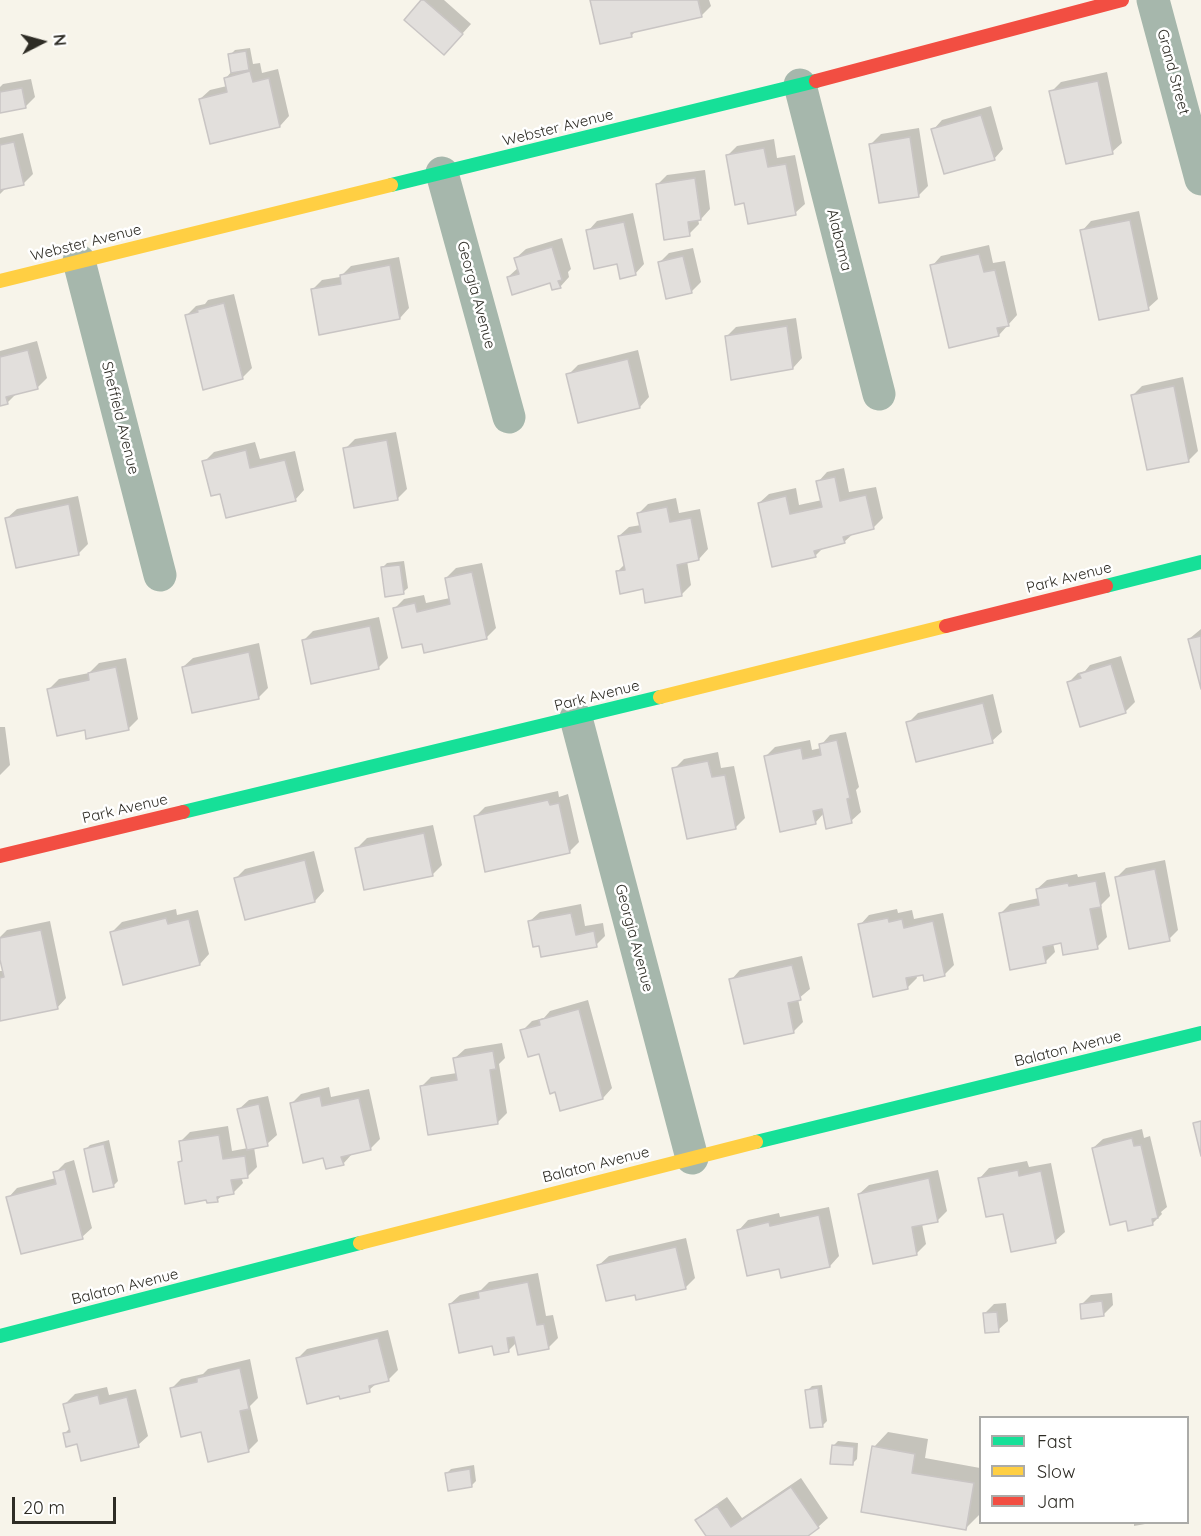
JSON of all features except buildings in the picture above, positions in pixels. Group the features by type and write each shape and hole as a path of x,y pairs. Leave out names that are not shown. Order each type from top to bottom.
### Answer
{"street":[{"name":"Webster Avenue","path":"0,281 800,86 1122,0"},
{"name":"Grand Street","path":"1153,0 1201,179"},
{"name":"Alabama","path":"800,86 879,394"},
{"name":"Georgia Avenue","path":"442,173 509,417"},
{"name":"Sheffield Avenue","path":"79,261 160,575"},
{"name":"Park Avenue","path":"0,856 576,718 1201,562"},
{"name":"Georgia Avenue","path":"576,718 692,1158"},
{"name":"Balaton Avenue","path":"0,1336 692,1158 1201,1033"}],"traffic: fast":[{"path":"391,185 816,81"},
{"path":"1106,586 1201,562"},
{"path":"183,812 660,697"},
{"path":"756,1142 1201,1033"},
{"path":"0,1336 360,1243"}],"traffic: slow":[{"path":"0,281 391,185"},
{"path":"660,697 946,626"},
{"path":"360,1243 756,1142"}],"traffic: jam":[{"path":"816,81 1122,0"},
{"path":"946,626 1106,586"},
{"path":"0,856 183,812"}]}
